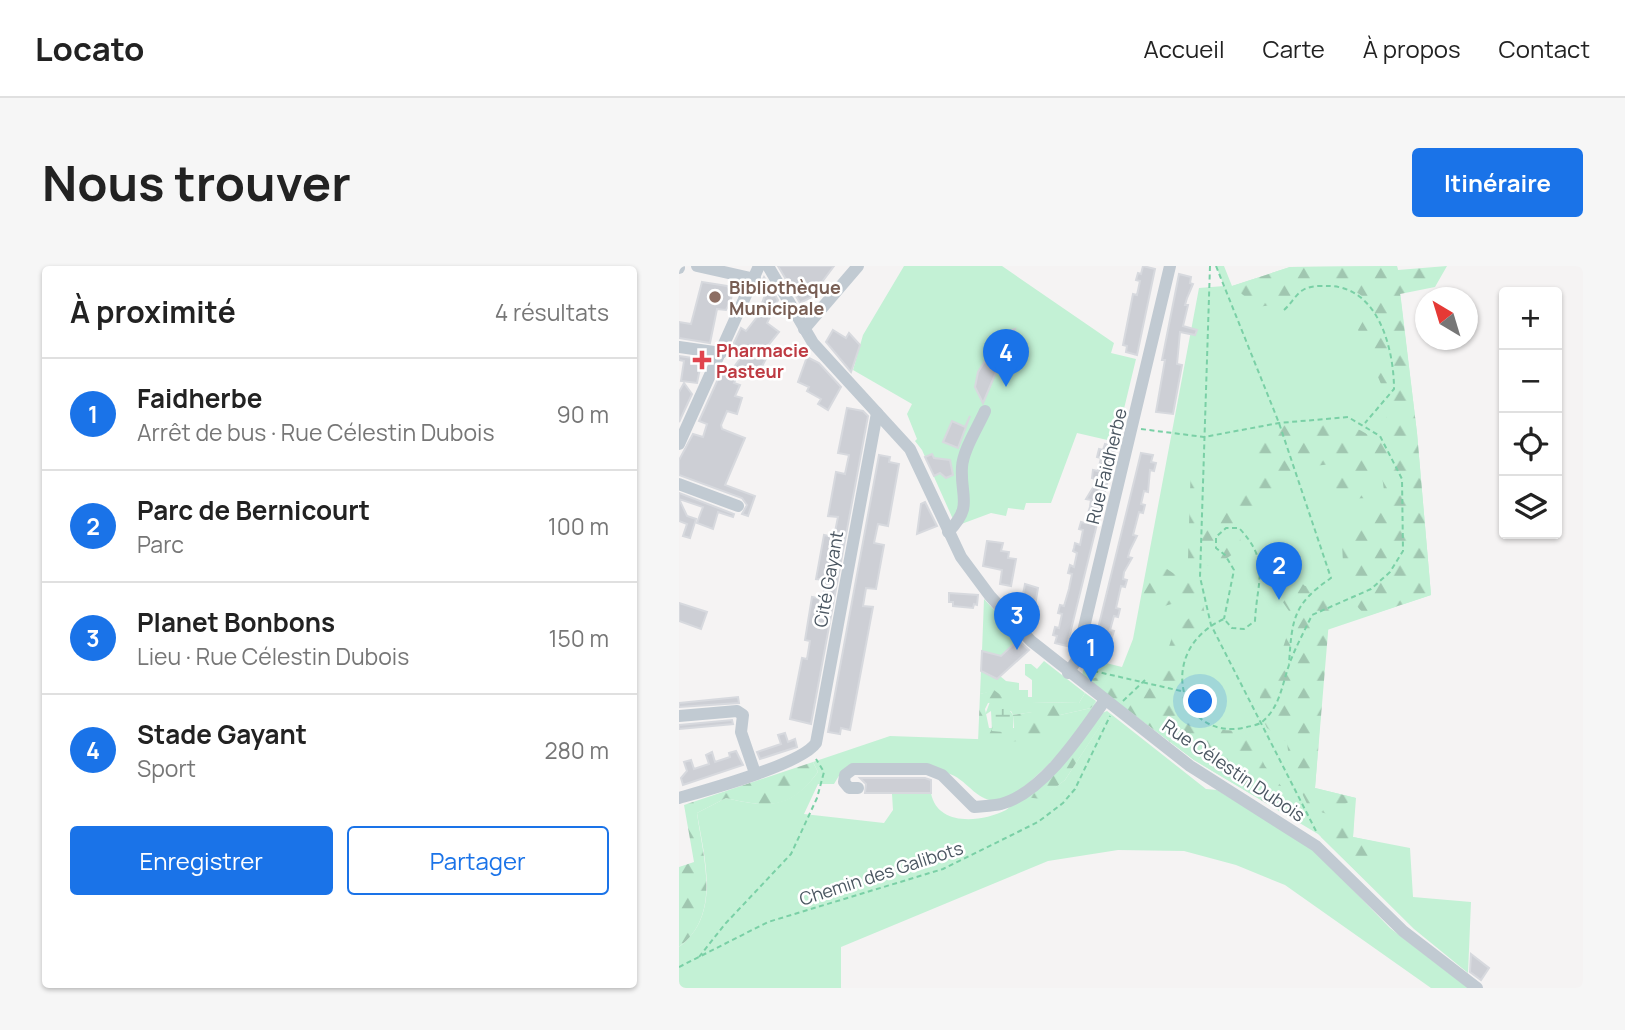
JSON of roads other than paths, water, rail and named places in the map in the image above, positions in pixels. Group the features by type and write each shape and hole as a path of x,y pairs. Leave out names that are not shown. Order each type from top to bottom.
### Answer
{"street":[{"path":"697,266 755,279"},
{"path":"679,444 759,266"},
{"name":"Rue Célestin Dubois","path":"768,266 804,329 824,356 918,461 961,557 990,596 1031,641 1072,667 1110,704 1190,766 1322,850 1403,931 1477,988"},
{"path":"804,329 858,266"},
{"name":"Rue Faidherbe","path":"1072,667 1133,428 1170,266"},
{"path":"679,347 721,354"},
{"path":"948,532 961,519 965,504 961,465 985,411"},
{"name":"Cité Gayant","path":"755,773 810,750 817,738 877,413"},
{"path":"679,484 738,506"},
{"path":"858,788 849,788 844,782 845,775 853,769 927,769 942,775 974,807 1002,804 1024,793 1056,763 1110,704"},
{"path":"679,716 737,711 743,715 741,732 755,773 679,798"}],"place":[{"name":"Bibliothèque Municipale","path":"715,297"},
{"name":"Pharmacie Pasteur","path":"702,360"},
{"name":"Stade Gayant","path":"1006,387"},
{"name":"Parc de Bernicourt","path":"1279,600"},
{"name":"Planet Bonbons","path":"1017,650"},
{"name":"Faidherbe","path":"1091,682"}]}
